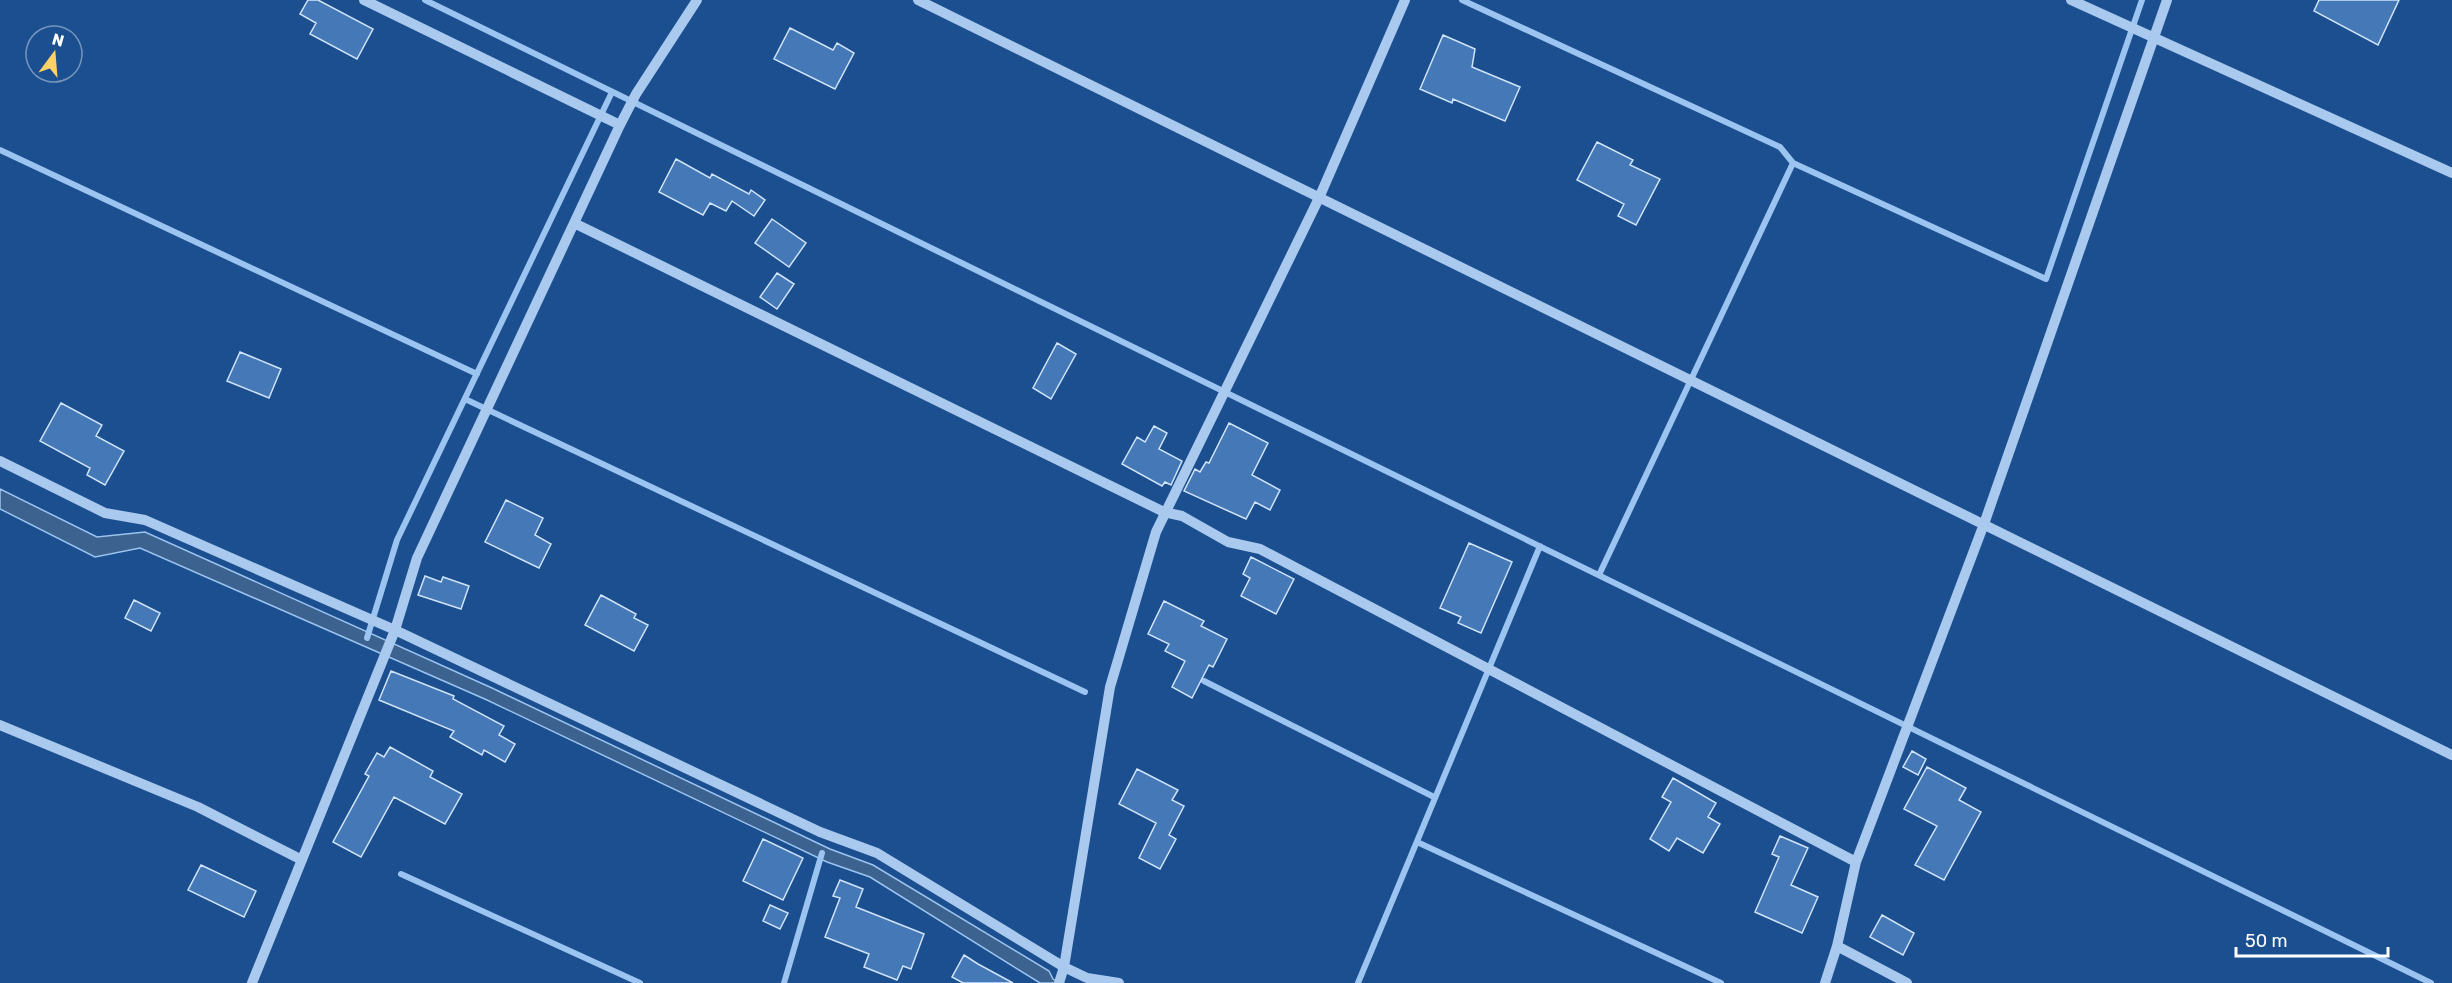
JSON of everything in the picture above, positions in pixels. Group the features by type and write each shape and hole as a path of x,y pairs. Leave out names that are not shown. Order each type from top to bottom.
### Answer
{"street":[{"path":"364,0 620,125"},
{"path":"252,983 393,635 417,558 628,109 697,0"},
{"path":"918,0 2452,755"},
{"path":"1062,976 1110,687 1164,512 1319,198 1405,0"},
{"path":"2071,0 2452,173"},
{"path":"1825,983 1837,946 1857,861 1984,524 2167,0"},
{"path":"574,223 1164,512 1182,516 1228,542 1260,549 1857,861"},
{"path":"0,461 105,513 145,519 380,623 393,635 820,832 877,853 1062,976 1119,983"},
{"path":"0,724 198,807 302,860"},
{"path":"1837,946 1907,983"}],"water":[{"path":"0,489 97,537 145,532 492,688 830,849 873,865 1049,971 1053,979 1059,983 1040,983 870,877 827,862 487,700 140,548 95,557 0,509"}],"building":[{"path":"308,0 318,0 373,29 357,59 310,34 316,23 300,14"},
{"path":"2319,0 2399,0 2378,45 2314,11"},
{"path":"790,28 833,50 837,43 854,53 835,89 774,59"},
{"path":"1443,35 1475,49 1472,67 1520,87 1505,121 1453,99 1452,103 1420,89"},
{"path":"1597,142 1633,160 1630,165 1660,179 1636,225 1618,216 1624,204 1577,180"},
{"path":"676,159 710,178 712,174 749,194 751,190 765,200 754,216 732,201 726,211 710,203 703,215 659,192"},
{"path":"772,219 806,243 789,267 755,243"},
{"path":"777,273 794,284 777,309 760,297"},
{"path":"1057,343 1076,354 1051,399 1033,388"},
{"path":"240,352 281,369 269,398 227,381"},
{"path":"61,403 102,425 96,436 124,451 105,485 87,475 90,468 40,441"},
{"path":"1229,423 1268,443 1252,475 1280,490 1270,510 1255,502 1246,519 1184,491 1195,469 1200,472 1206,462 1209,463"},
{"path":"1154,426 1167,433 1159,449 1182,461 1171,485 1165,482 1162,486 1122,464 1137,437 1145,442"},
{"path":"506,500 543,518 535,535 551,544 539,568 485,542"},
{"path":"1469,543 1512,562 1481,633 1458,623 1461,617 1440,608"},
{"path":"1251,557 1294,579 1276,614 1241,596 1250,578 1243,574"},
{"path":"425,576 441,582 443,577 469,586 461,609 418,595"},
{"path":"601,595 636,614 634,618 648,625 634,651 585,625"},
{"path":"134,600 160,613 151,631 125,618"},
{"path":"1164,601 1204,621 1201,626 1227,639 1213,667 1209,665 1192,698 1172,687 1185,661 1165,651 1169,644 1148,634"},
{"path":"391,671 454,696 453,699 504,726 499,735 515,744 505,762 484,750 482,755 450,737 454,731 379,700"},
{"path":"390,747 433,771 430,777 462,794 445,824 394,797 361,857 333,842 369,776 365,774 377,753 384,757"},
{"path":"1912,751 1926,759 1918,775 1903,767"},
{"path":"1927,767 1966,788 1959,800 1981,812 1944,880 1915,865 1937,826 1904,809"},
{"path":"1137,769 1178,790 1172,800 1184,806 1169,835 1176,839 1160,869 1139,858 1156,823 1119,804"},
{"path":"1673,778 1716,803 1708,817 1720,824 1703,853 1677,838 1669,851 1650,839 1671,802 1662,797"},
{"path":"1780,836 1808,848 1791,885 1818,897 1802,933 1755,912 1779,857 1772,854"},
{"path":"763,839 803,858 783,900 743,881"},
{"path":"201,865 256,891 244,917 188,890"},
{"path":"840,880 863,889 856,907 924,934 911,969 903,966 897,980 864,967 869,954 825,937 840,898 833,896"},
{"path":"770,905 788,913 780,929 763,921"},
{"path":"1882,915 1914,933 1903,955 1870,937"},
{"path":"964,955 1013,983 963,983 952,977"}],"waterway":[{"path":"425,0 2431,983"},
{"path":"1462,0 1780,147 1793,163"},
{"path":"1599,575 1793,163 2046,279 2142,0"},
{"path":"367,638 397,540 612,92"},
{"path":"0,150 477,374"},
{"path":"465,399 1085,692"},
{"path":"1358,983 1540,546"},
{"path":"1204,681 1434,797"},
{"path":"1417,842 1721,983"},
{"path":"784,983 822,853"},
{"path":"401,874 640,983"}]}
